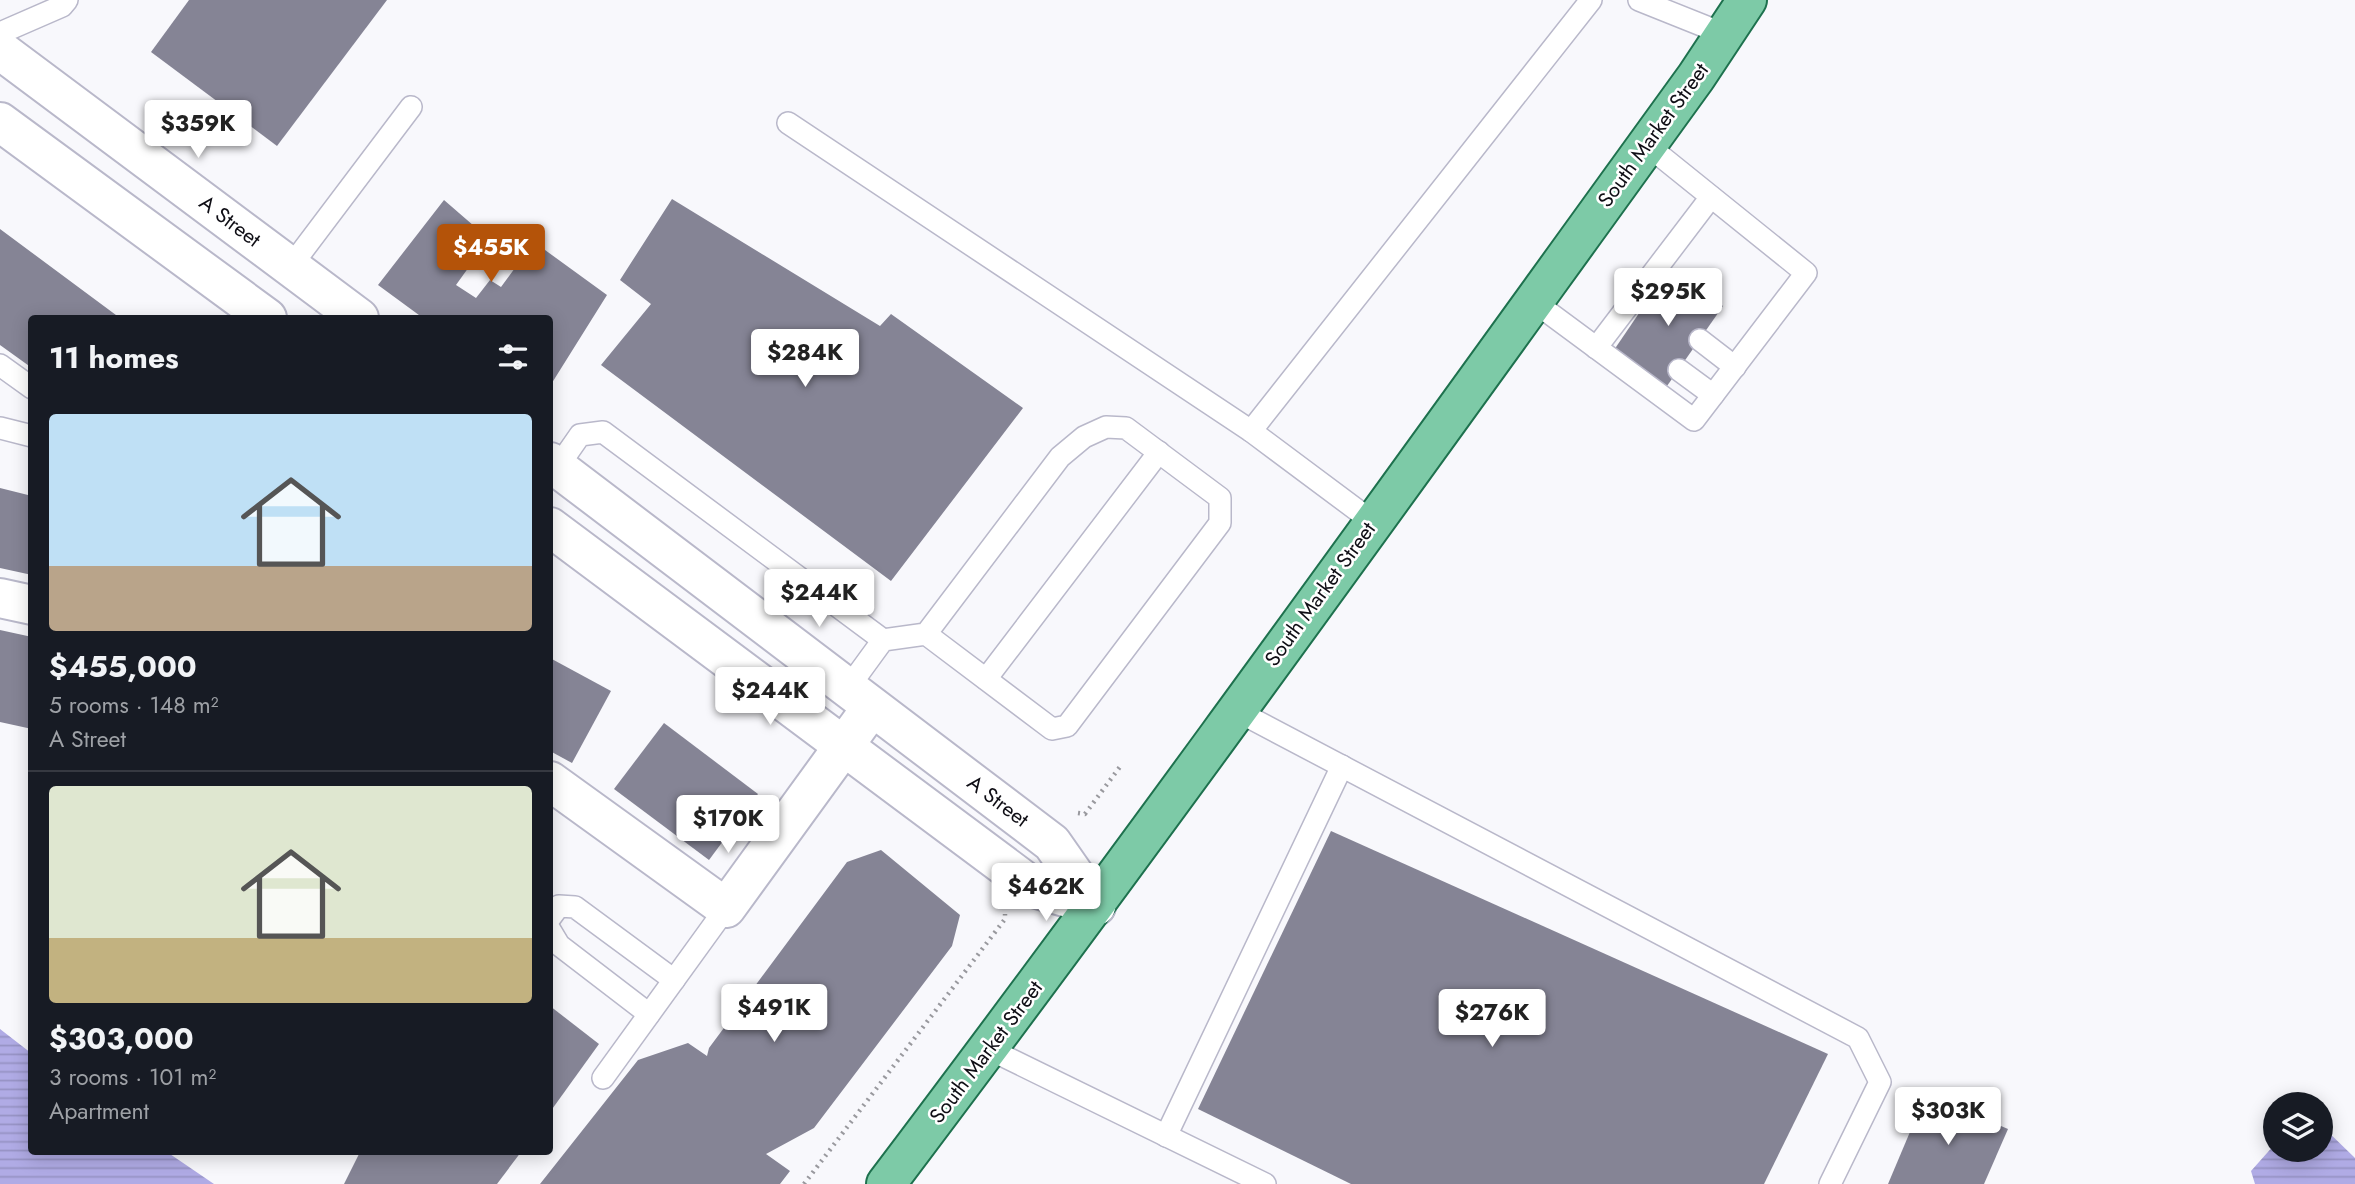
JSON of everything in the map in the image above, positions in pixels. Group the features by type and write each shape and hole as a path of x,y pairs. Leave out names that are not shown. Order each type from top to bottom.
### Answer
{"main road":[{"name":"South Market Street","path":"886,1184 1096,906 1647,145 1747,0"}],"street":[{"name":"A Street","path":"0,50 355,315"},
{"path":"0,122 263,315"},
{"name":"A Street","path":"553,465 1052,843 1096,906"},
{"path":"553,529 1034,888 1096,906"},
{"path":"0,597 28,604"},
{"path":"553,783 726,908 844,745 860,698"}],"lane":[{"path":"0,33 62,6 66,0"},
{"path":"1251,431 1591,0"},
{"path":"1639,0 1724,34"},
{"path":"290,266 411,107"},
{"path":"788,123 1251,431 1373,522"},
{"path":"1533,301 1694,420 1806,273 1647,145"},
{"path":"1596,348 1621,326 1711,197"},
{"path":"1700,340 1735,367"},
{"path":"0,365 28,385"},
{"path":"1679,370 1713,395"},
{"path":"553,465 580,435 603,432 883,640 926,634 1052,729 1067,726 1220,523 1220,498 1126,428 1106,427 1084,437 1059,457 926,634"},
{"path":"0,428 28,435"},
{"path":"986,679 1159,452"},
{"path":"860,698 883,640"},
{"path":"1237,711 1858,1038 1880,1082 1830,1184"},
{"path":"1166,1136 1342,766"},
{"path":"553,914 559,906 575,907 674,980"},
{"path":"603,1078 726,908"},
{"path":"553,935 559,945 649,1014"},
{"path":"989,1049 1265,1184"}],"path":[{"path":"1052,843 1074,813 1085,814 1122,764"},
{"path":"804,1184 1004,919 1006,903 1025,881"}],"shaded area":[{"path":"0,1029 28,1051 28,1155 171,1155 214,1184 0,1184"},
{"path":"2333,1137 2355,1158 2355,1184 2255,1184 2251,1171 2263,1158 2263,1162 2333,1162"}],"building":[{"path":"189,0 387,0 277,146 151,52"},
{"path":"672,199 880,326 891,314 1023,408 891,581 601,365 651,304 620,280"},
{"path":"444,200 489,239 456,285 476,298 490,280 501,287 534,242 607,295 553,381 553,315 419,315 378,285"},
{"path":"0,229 116,315 28,315 28,365 0,345"},
{"path":"1669,269 1723,306 1667,386 1614,350"},
{"path":"0,488 28,495 28,574 0,568"},
{"path":"0,630 28,636 28,728 0,722"},
{"path":"553,660 611,691 572,763 553,753"},
{"path":"664,723 758,794 709,860 614,789"},
{"path":"1331,831 1828,1054 1764,1184 1351,1184 1198,1109"},
{"path":"881,850 960,915 952,946 814,1128 766,1154 790,1171 780,1184 540,1184 638,1060 688,1043 707,1056 709,1048 847,862"},
{"path":"553,1008 599,1044 553,1108"},
{"path":"1926,1094 2008,1129 1984,1184 1888,1184"},
{"path":"358,1155 519,1155 497,1184 344,1184"}]}
